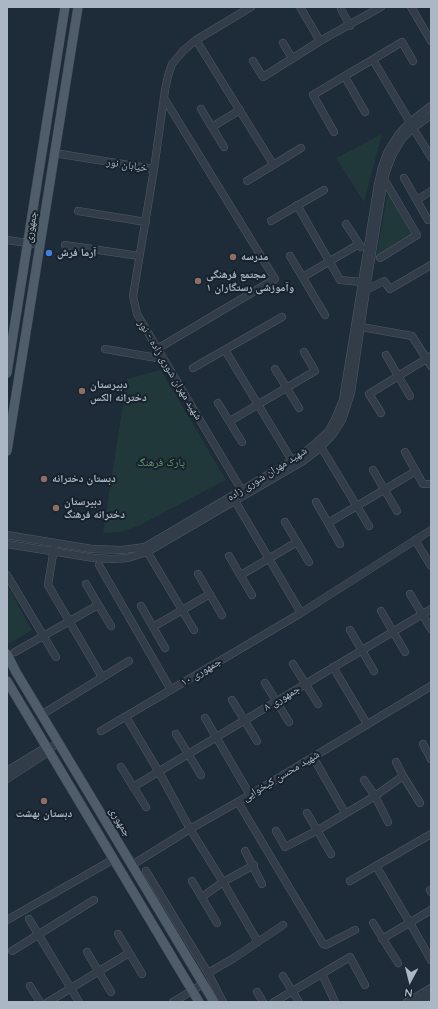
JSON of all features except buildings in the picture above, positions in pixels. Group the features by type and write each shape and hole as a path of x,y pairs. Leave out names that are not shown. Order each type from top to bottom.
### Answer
{"main road":[{"name":"جمهوری","path":"7,373 65,7"},
{"name":"جمهوری","path":"7,451 11,400 40,245 78,7"},
{"name":"جمهوری","path":"11,653 16,672 214,1002"},
{"path":"7,681 199,1002"},
{"path":"184,953 191,947"}],"street":[{"name":"خیابان نور","path":"54,153 154,169 164,98 172,64 183,51 196,40 239,10 251,7"},
{"path":"300,7 320,41"},
{"path":"253,61 263,77 320,41 350,26 381,7"},
{"path":"411,7 431,41"},
{"path":"341,9 350,26"},
{"path":"196,40 273,164"},
{"path":"334,132 313,96 402,42 413,61"},
{"path":"283,43 292,58"},
{"path":"373,60 431,158"},
{"path":"345,77 365,112"},
{"path":"157,349 275,279 164,98"},
{"name":"شهید مهران شوری زاده","path":"7,544 53,552 112,559 128,558 235,501 321,447 333,434 342,420 351,393 384,179 393,154 402,139 412,125 431,106"},
{"path":"201,108 224,147"},
{"path":"212,127 240,110"},
{"name":"شهید مهران شوری زاده","path":"7,535 92,550 146,549 242,491 294,463 318,442 329,431 343,400 366,255 382,167 391,145 398,135 412,125 431,115"},
{"path":"246,181 301,148"},
{"name":"شهید مهران شوری زاده - نور","path":"154,169 133,296 137,314 242,491"},
{"path":"404,178 428,220"},
{"path":"380,258 417,235 384,179"},
{"path":"271,220 324,190"},
{"path":"417,200 431,191"},
{"path":"297,205 340,280 362,282"},
{"path":"78,211 146,222"},
{"path":"346,224 366,255"},
{"path":"7,240 40,245"},
{"path":"303,277 359,244"},
{"path":"65,245 139,256"},
{"path":"290,256 325,315"},
{"path":"366,290 384,281 390,289 431,265"},
{"path":"193,368 282,317"},
{"path":"361,327 412,336 429,357 431,366"},
{"path":"105,350 163,359"},
{"path":"225,350 294,463"},
{"path":"230,421 315,371 304,352"},
{"path":"386,355 410,396"},
{"path":"381,413 369,394 429,357"},
{"path":"275,369 299,408"},
{"path":"218,403 242,442"},
{"path":"321,447 369,526"},
{"path":"404,452 423,484 431,484"},
{"path":"373,470 397,511"},
{"path":"328,523 416,471"},
{"path":"235,501 301,612"},
{"path":"316,502 340,544"},
{"path":"286,522 309,562"},
{"name":"جمهوری ۱۰","path":"101,731 301,612 431,530"},
{"path":"415,540 431,566"},
{"path":"241,575 297,542"},
{"path":"55,543 48,585 102,677"},
{"path":"146,549 194,630"},
{"path":"229,556 252,595"},
{"path":"99,565 171,690"},
{"path":"198,574 222,615"},
{"path":"7,575 56,657"},
{"path":"86,584 111,626"},
{"path":"153,627 210,594"},
{"path":"410,594 431,629"},
{"path":"11,653 98,605"},
{"path":"141,606 165,648"},
{"name":"جمهوری ۸","path":"134,787 431,609"},
{"path":"381,611 405,652"},
{"path":"350,630 374,671"},
{"path":"42,715 129,661"},
{"path":"293,664 318,704"},
{"path":"334,667 367,724"},
{"path":"265,683 289,722"},
{"name":"شهید محسن کیخوایی","path":"132,866 190,829 250,795 431,686"},
{"path":"232,700 257,741"},
{"path":"126,717 159,772 190,829 258,942"},
{"path":"205,718 250,795"},
{"path":"176,734 201,775"},
{"path":"7,779 44,755 48,749 58,743"},
{"path":"423,744 431,759"},
{"path":"7,771 43,749 48,749"},
{"path":"313,757 345,813"},
{"path":"396,762 420,803"},
{"path":"121,767 146,807"},
{"path":"276,831 285,847 318,830 375,796 403,776"},
{"path":"364,780 375,796 388,822"},
{"path":"238,802 323,944 326,945 355,930"},
{"path":"307,813 331,854"},
{"path":"350,880 431,834"},
{"path":"245,851 262,884"},
{"path":"7,920 114,859"},
{"path":"202,897 223,882 254,866"},
{"path":"376,866 431,960"},
{"path":"146,871 208,973 222,1002"},
{"path":"192,881 216,923"},
{"path":"12,951 94,900"},
{"path":"382,939 431,910"},
{"path":"29,919 79,1002"},
{"path":"373,923 398,963"},
{"path":"208,973 234,958 283,925"},
{"path":"118,934 142,974"},
{"path":"87,952 111,992"},
{"path":"48,1002 129,953"},
{"path":"274,1002 350,958 365,985"},
{"path":"322,974 336,1002"},
{"path":"283,976 298,1002"},
{"path":"173,1002 203,984"},
{"path":"30,986 40,1002"},
{"path":"407,1002 431,988"},
{"path":"256,992 263,1002"},
{"path":"419,1002 431,995"}],"green space":[{"path":"382,134 364,202 336,158"},
{"path":"388,192 412,235 376,257"},
{"name":"پارک فرهنگ","path":"161,370 226,480 138,526 121,532 103,533 127,379"},
{"path":"7,585 32,630 9,644 7,640"}],"place":[{"name":"آرما فرش","path":"49,253"},
{"name":"مدرسه","path":"233,257"},
{"name":"مجتمع فرهنگی وآموزشی رستگاران ۱","path":"198,281"},
{"name":"دبیرستان دخترانه الکس","path":"82,391"},
{"name":"دبستان دخترانه","path":"44,479"},
{"name":"دبیرستان دخترانه فرهنگ","path":"56,508"},
{"name":"دبستان بهشت","path":"44,801"}]}
